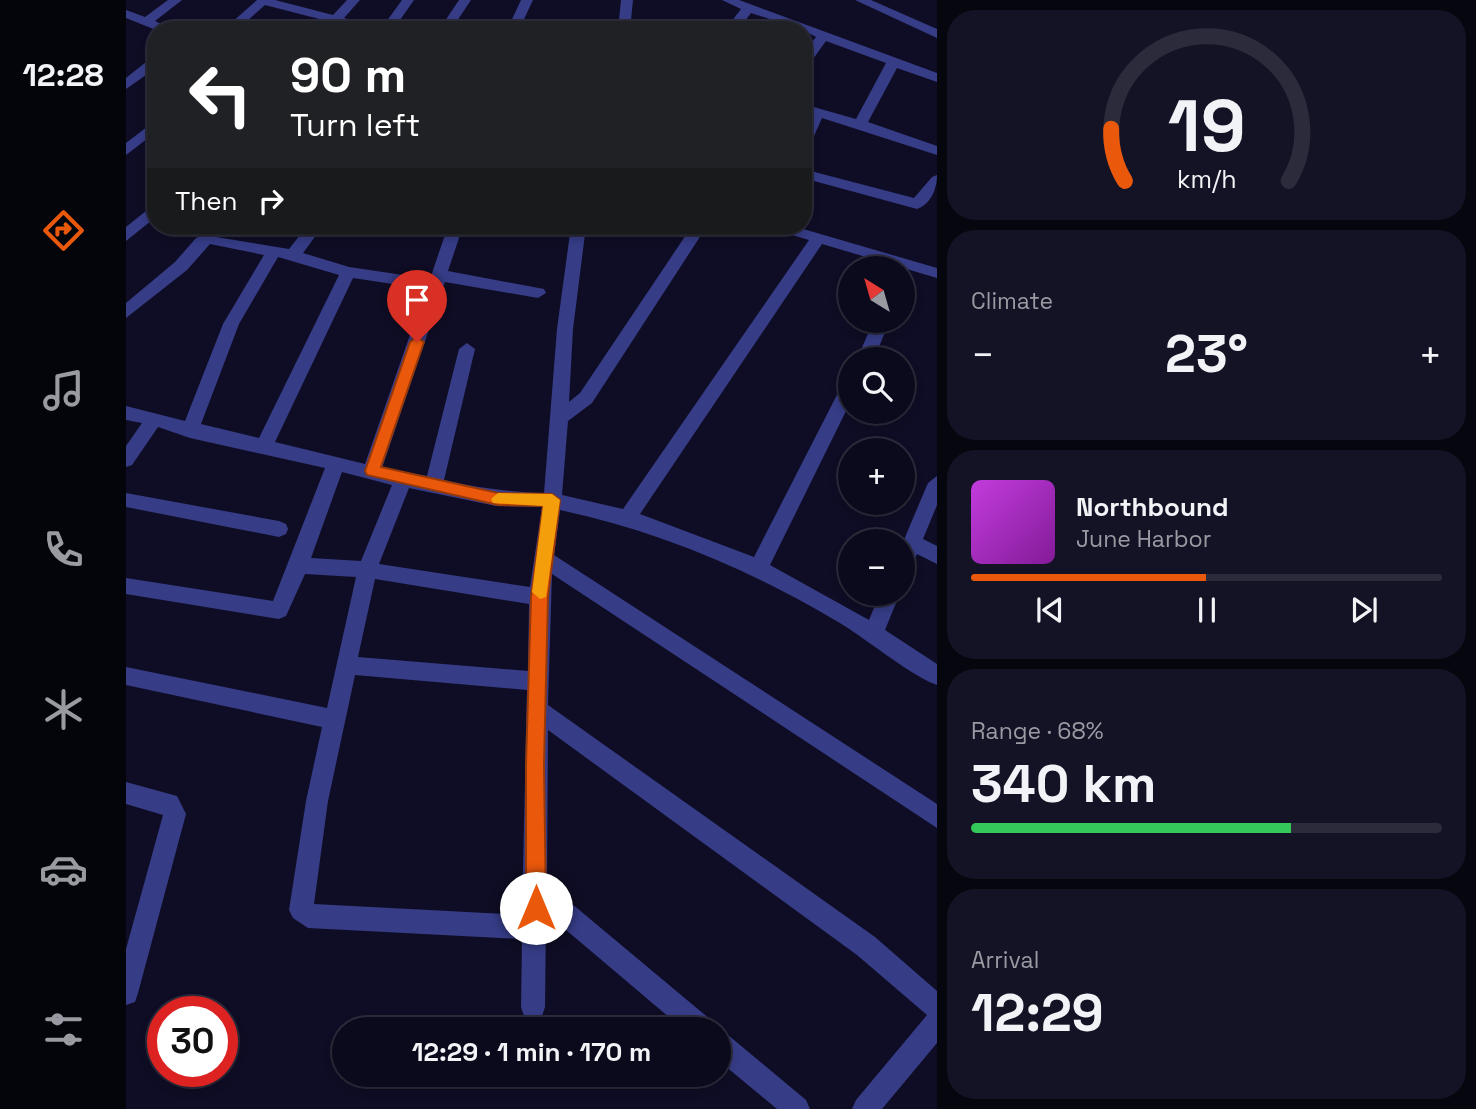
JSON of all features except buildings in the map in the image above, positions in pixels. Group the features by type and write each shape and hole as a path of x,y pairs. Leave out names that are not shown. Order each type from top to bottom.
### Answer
{"street":[{"path":"134,20 176,0"},
{"path":"240,21 264,0 320,21"},
{"path":"335,21 354,0"},
{"path":"393,21 408,0"},
{"path":"451,21 465,0"},
{"path":"517,21 527,0"},
{"path":"625,21 626,0"},
{"path":"728,0 783,21"},
{"path":"861,0 937,34"},
{"path":"738,21 749,8"},
{"path":"812,32 937,78"},
{"path":"812,51 823,36"},
{"path":"860,124 894,61"},
{"path":"126,85 147,68"},
{"path":"812,110 937,151"},
{"path":"812,125 818,112"},
{"path":"126,151 147,132"},
{"path":"812,175 917,204 937,180"},
{"path":"128,231 147,215"},
{"path":"293,255 308,235"},
{"path":"372,471 453,235"},
{"path":"533,1007 539,597 552,500 565,329 577,235"},
{"path":"560,418 586,398 694,235"},
{"path":"808,235 867,256"},
{"path":"628,517 818,238"},
{"path":"126,312 181,266 201,242 216,239 293,255 348,272 538,293"},
{"path":"190,431 231,324 272,251"},
{"path":"915,271 937,274"},
{"path":"265,444 348,272"},
{"path":"434,483 467,349"},
{"path":"759,567 838,411"},
{"path":"126,413 190,431 265,444 403,480 434,483 498,499 552,500 628,517 759,567 874,631 937,676"},
{"path":"126,460 153,421"},
{"path":"126,586 279,610 299,565 336,463"},
{"path":"403,480 367,570 333,719 303,885 301,910 304,914 536,928"},
{"path":"915,538 933,505 937,483"},
{"path":"126,500 279,529"},
{"path":"915,543 937,556"},
{"path":"544,559 937,817"},
{"path":"299,565 367,570 539,597"},
{"path":"874,631 885,606"},
{"path":"347,664 536,681"},
{"path":"126,677 333,719"},
{"path":"537,709 866,946 937,1007"},
{"path":"126,793 169,804 175,814 136,922 126,993"},
{"path":"536,889 688,1017"},
{"path":"865,1109 937,1023"},
{"path":"731,1054 797,1109"}],"slow traffic":[{"path":"498,499 552,500 540,592"}],"route":[{"path":"417,342 372,471 498,499 552,500 539,597 535,764 536,908"}]}
